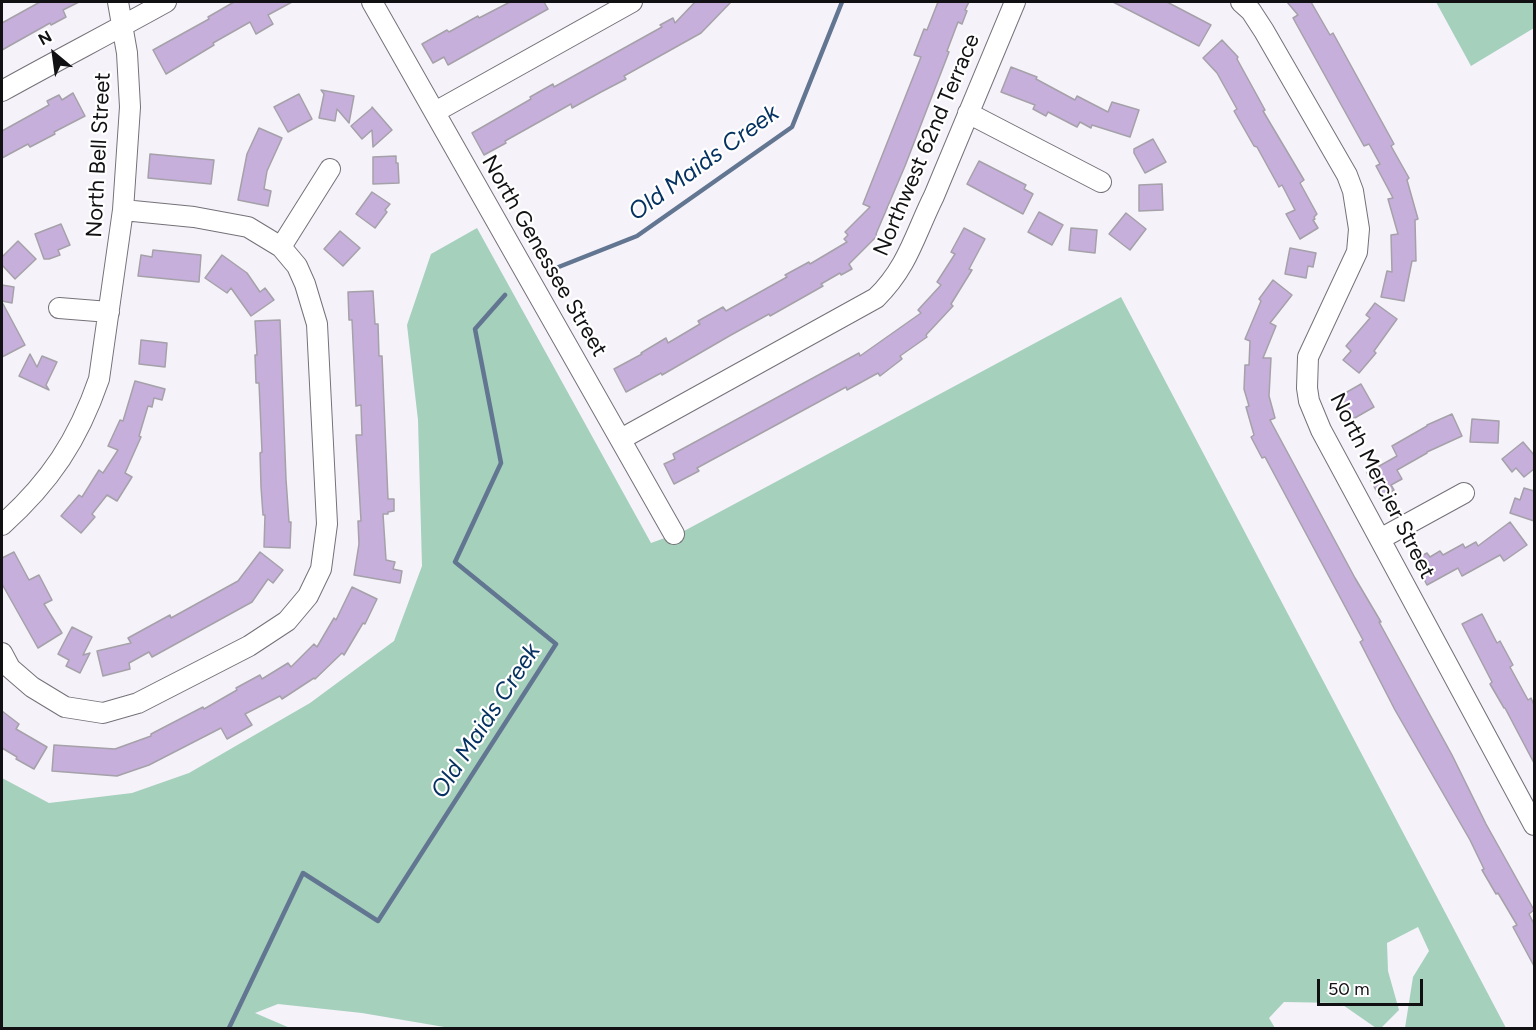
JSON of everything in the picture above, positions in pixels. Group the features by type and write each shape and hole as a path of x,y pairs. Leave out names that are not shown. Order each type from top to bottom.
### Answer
{"street":[{"name":"North Bell Street","path":"2,525 45,482 63,456 79,429 99,379 123,210 130,107 127,53 118,2"},
{"path":"2,91 166,2"},
{"name":"North Genessee Street","path":"372,2 674,534"},
{"path":"435,112 632,2"},
{"name":"Northwest 62nd Terrace","path":"621,439 876,298 887,288 908,255 1015,2"},
{"name":"North Mercier Street","path":"1241,2 1251,11 1280,58 1347,175 1353,191 1359,229 1357,252 1308,357 1309,401 1321,430 1534,825"},
{"path":"968,113 1101,182"},
{"path":"281,247 330,169"},
{"path":"2,653 10,668 32,687 65,707 103,713 138,703 249,646 287,621 308,596 321,568 327,524 317,324 297,266 281,247 248,227 194,217 123,210"},
{"path":"59,308 109,312"},
{"path":"1380,539 1464,493"}],"green space":[{"path":"1436,2 1534,2 1534,28 1471,66"},
{"path":"477,228 651,543 684,531 1121,297 1506,1028 1405,1028 1413,977 1429,951 1418,927 1387,943 1388,971 1399,1010 1381,1028 1376,1028 1340,1003 1284,1002 1269,1018 1275,1028 450,1028 362,1013 278,1004 255,1013 290,1028 2,1028 2,778 49,803 132,793 189,773 310,703 394,641 422,566 418,420 407,325 431,254"}],"building":[{"path":"40,2 79,2 63,10 66,17 51,25 50,23 2,50 2,23"},
{"path":"234,2 292,2 268,15 273,24 256,34 250,22 166,74 153,50 209,19 208,17"},
{"path":"510,2 544,2 548,9 448,65 444,57 433,63 422,44 447,30 449,32"},
{"path":"695,2 731,2 701,33 624,76 626,79 572,108 571,104 484,155 472,133 553,84 554,87 662,27 660,25 673,18 675,23"},
{"path":"938,2 969,2 962,24 958,22 947,51 949,52 877,236 849,264 852,269 841,275 840,273 821,284 823,286 662,375 661,373 626,392 614,369 666,338 668,343 700,324 698,321 723,307 726,311 787,277 785,275 809,262 810,264 847,242 844,239 848,235 845,232 870,207 863,204 921,57 914,55"},
{"path":"1113,2 1167,2 1211,25 1199,46"},
{"path":"1287,2 1311,2 1330,35 1333,33 1394,144 1391,146 1409,178 1407,180 1418,219 1415,220 1416,261 1412,261 1404,301 1381,297 1387,271 1392,272 1391,235 1398,234 1388,199 1393,198 1376,166 1380,164 1369,144 1364,146 1293,18 1298,15"},
{"path":"1222,40 1238,57 1265,110 1263,111 1304,180 1300,183 1317,214 1313,220 1318,228 1300,239 1286,214 1295,210 1282,185 1279,187 1257,147 1254,146 1234,111 1237,109 1217,73 1203,58"},
{"path":"1011,67 1037,77 1036,79 1075,100 1077,96 1108,112 1112,102 1139,110 1130,137 1092,125 1091,128 1080,122 1077,127 1048,112 1046,116 1033,109 1035,105 1001,92"},
{"path":"321,90 354,96 349,123 337,109 335,121 319,118 324,94"},
{"path":"73,93 85,116 30,147 28,144 2,158 2,131 49,105 47,101 59,95 62,100"},
{"path":"299,94 312,119 288,132 274,107"},
{"path":"372,107 392,130 373,147 372,130 362,139 351,126"},
{"path":"259,128 282,138 267,171 264,189 271,191 268,206 238,200 247,154"},
{"path":"1153,139 1166,162 1145,173 1134,149"},
{"path":"150,154 214,160 211,184 148,178"},
{"path":"396,156 399,183 373,184 373,157"},
{"path":"979,161 1026,185 1024,189 1033,194 1023,214 967,184"},
{"path":"1162,184 1163,210 1139,211 1139,185"},
{"path":"372,192 390,204 375,228 356,214"},
{"path":"1039,212 1063,225 1052,245 1028,232"},
{"path":"1126,213 1146,229 1130,250 1109,234"},
{"path":"61,224 70,245 58,250 60,255 44,259 35,234"},
{"path":"964,228 985,239 969,269 972,270 951,304 953,306 926,335 927,337 900,356 902,359 880,376 878,373 847,390 846,387 697,468 699,471 674,484 664,464 675,459 673,454 859,353 860,356 921,313 918,310 941,285 937,282 955,254 951,252"},
{"path":"1071,228 1097,230 1095,253 1069,250"},
{"path":"340,231 360,248 343,266 324,249"},
{"path":"18,241 36,259 15,279 2,265 2,257"},
{"path":"1290,248 1316,253 1313,267 1308,266 1306,278 1285,274"},
{"path":"153,250 201,255 199,282 138,276 141,255 152,257"},
{"path":"222,255 247,273 260,292 265,288 274,300 251,316 231,288 227,293 205,278"},
{"path":"1273,280 1292,295 1270,323 1276,326 1263,358 1271,358 1269,396 1275,418 1270,420 1381,622 1379,622 1452,755 1486,824 1534,910 1529,914 1534,924 1534,966 1513,927 1517,925 1482,870 1484,869 1470,840 1395,710 1360,642 1363,640 1265,457 1262,458 1251,437 1254,435 1246,407 1249,406 1244,389 1245,365 1249,365 1250,341 1245,339 1261,301 1259,299"},
{"path":"2,285 14,287 12,303 2,301"},
{"path":"373,291 375,324 378,324 379,356 382,356 388,499 394,499 394,511 383,514 386,560 395,562 393,569 402,571 400,583 354,575 359,544 358,521 361,521 356,435 362,435 361,405 356,406 352,320 349,320 348,292"},
{"path":"2,302 25,345 2,357"},
{"path":"1375,303 1397,319 1374,351 1376,353 1359,373 1343,360 1351,351 1346,346 1370,318 1366,315"},
{"path":"280,320 286,479 289,522 291,522 290,548 264,547 265,515 263,515 261,487 259,383 256,383 255,321"},
{"path":"141,340 167,343 165,367 139,364"},
{"path":"30,354 37,367 42,356 57,362 46,385 49,390 19,376"},
{"path":"135,381 165,389 162,400 154,398 152,407 148,406 139,436 141,437 125,473 132,477 117,501 107,495 92,514 95,517 81,533 61,516 79,495 82,497 99,470 103,473 118,450 108,446 120,420 123,421"},
{"path":"1361,384 1374,407 1353,419 1340,396"},
{"path":"1452,414 1462,436 1427,452 1397,470 1402,479 1391,485 1394,490 1380,498 1367,473 1397,456 1392,446 1427,425"},
{"path":"1472,419 1499,421 1498,443 1470,442"},
{"path":"1523,442 1534,455 1534,469 1524,477 1516,468 1512,472 1502,459"},
{"path":"1524,488 1534,491 1534,521 1510,513 1515,498 1520,500"},
{"path":"1510,522 1527,545 1504,561 1500,555 1462,576 1458,568 1427,585 1414,560 1427,553 1430,557 1440,551 1443,555 1463,544 1465,548 1476,542 1478,546"},
{"path":"14,552 29,580 39,575 52,600 44,604 62,633 38,648 2,584 2,558"},
{"path":"260,552 283,570 273,583 268,579 252,602 152,657 149,652 129,663 130,669 103,676 97,651 131,643 128,638 170,615 171,618 238,581"},
{"path":"352,587 377,599 365,624 363,623 344,655 342,653 315,679 282,699 280,696 245,714 252,725 227,739 221,728 149,765 117,776 52,771 54,745 115,749 151,736 203,707 204,709 260,675 262,679 288,663 291,667 314,644 317,647 334,618 336,620"},
{"path":"1482,614 1497,643 1500,641 1513,665 1510,667 1528,700 1531,698 1534,705 1534,763 1490,684 1492,682 1462,624"},
{"path":"72,627 92,637 83,655 90,653 80,673 66,666 69,660 58,654"},
{"path":"2,711 19,724 16,729 47,747 34,769 2,748"}],"waterway":[{"name":"Old Maids Creek","path":"551,270 637,236 792,127 842,2"},
{"name":"Old Maids Creek","path":"229,1028 303,873 378,921 556,644 455,562 501,463 475,329 505,295"}]}
